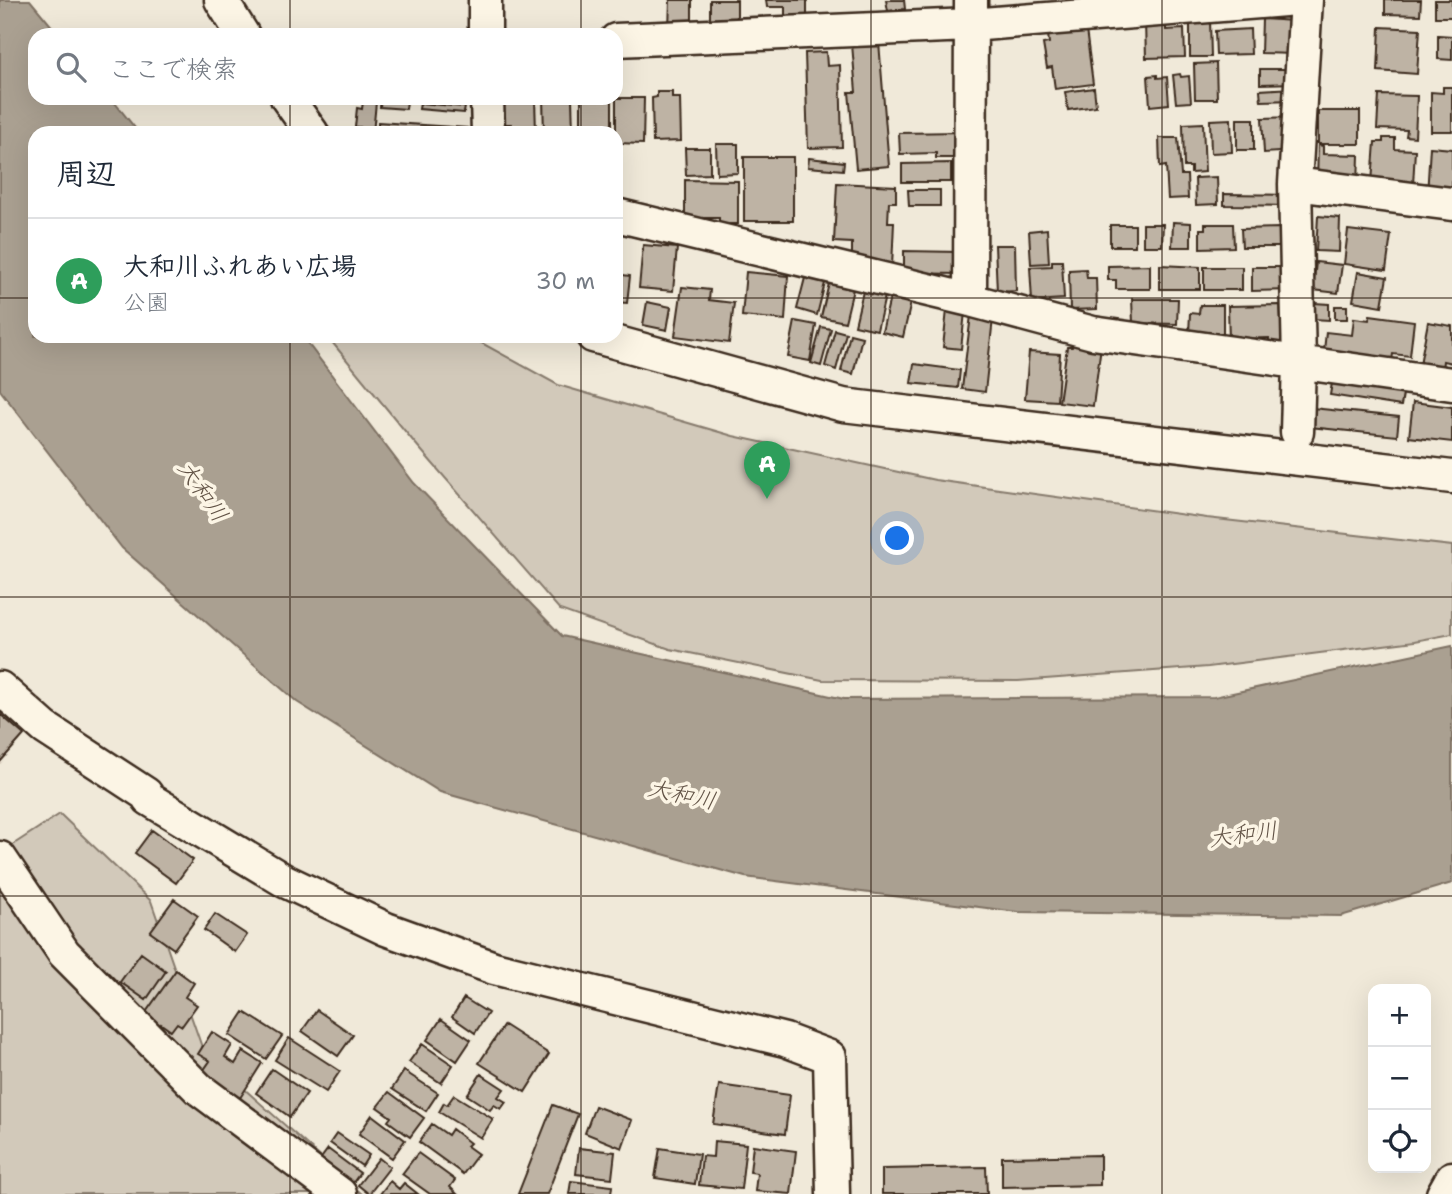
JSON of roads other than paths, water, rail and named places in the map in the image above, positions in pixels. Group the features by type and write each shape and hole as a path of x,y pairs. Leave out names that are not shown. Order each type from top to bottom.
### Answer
{"street":[{"path":"220,0 238,28"},
{"path":"485,0 485,28"},
{"path":"623,39 971,13 1285,0"},
{"path":"1297,432 1299,362 1295,184 1306,0"},
{"path":"970,300 971,13"},
{"path":"292,105 307,126"},
{"path":"487,105 488,126"},
{"path":"1295,184 1452,204"},
{"path":"623,217 970,300 1093,333 1452,384"},
{"path":"618,343 843,405 1452,477"},
{"path":"0,688 45,728 146,794 149,799 285,881 386,929 494,968 785,1040 830,1057 833,1194"},
{"path":"0,858 64,953 200,1089 340,1194"},
{"path":"1443,1194 1452,1178"}],"water":[{"name":"大和川","path":"0,0 30,0 53,28 28,28 28,105 117,105 133,126 28,126 28,343 307,343 414,483 562,636 844,699 1214,697 1452,646 1452,883 1341,916 1018,912 745,877 440,792 297,702 122,548 0,390"}],"place":[{"name":"大和川ふれあい広場","path":"767,499"}]}
